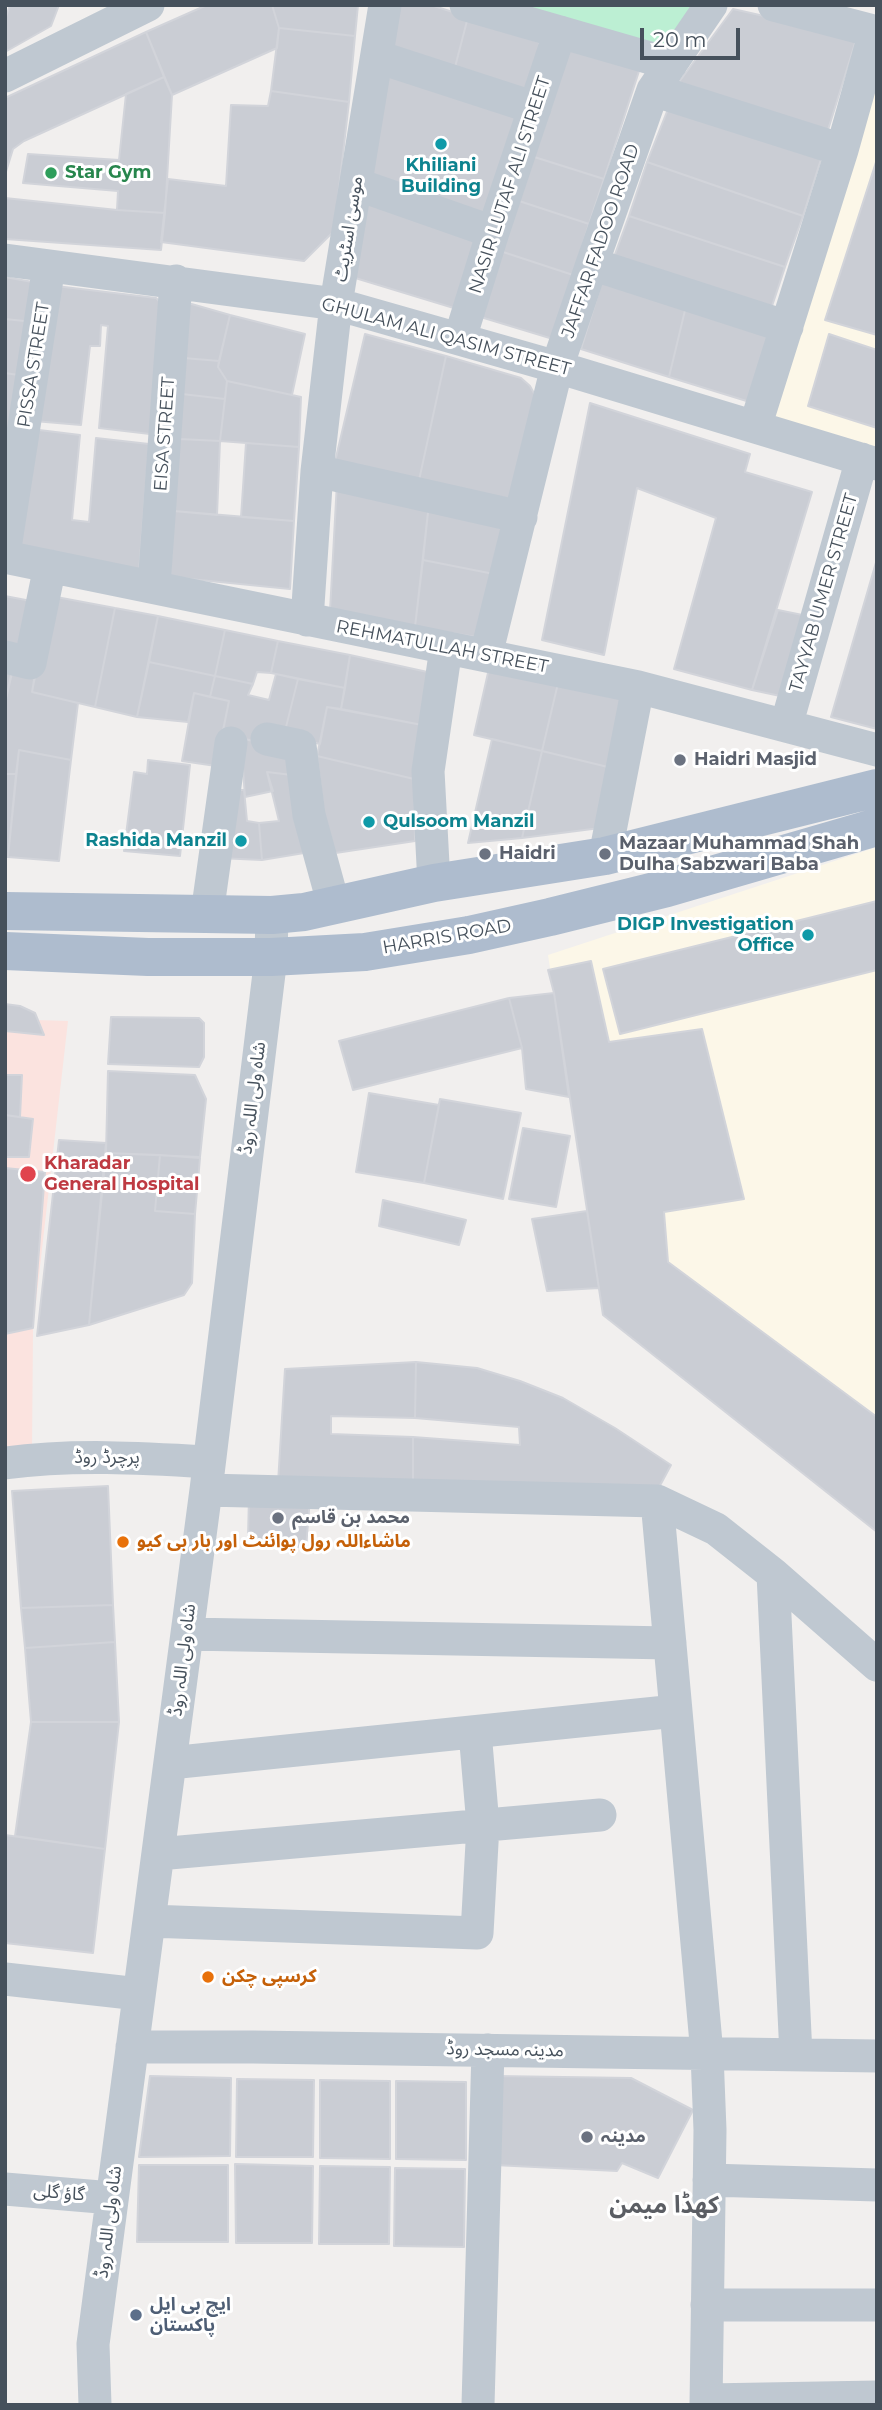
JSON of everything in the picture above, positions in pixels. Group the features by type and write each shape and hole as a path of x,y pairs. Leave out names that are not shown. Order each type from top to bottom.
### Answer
{"main road":[{"path":"5,911 272,915 304,912 434,883 605,856 877,788"},
{"name":"HARRIS ROAD","path":"5,951 94,956 271,957 365,952 469,935 667,888 877,827"}],"street":[{"path":"5,76 148,5"},
{"name":"موسیٰ اسٹریٹ","path":"307,620 317,471 336,304 385,5"},
{"path":"466,5 561,32 662,77 842,150"},
{"name":"JAFFAR FADOO ROAD","path":"486,655 557,366 592,264 662,77 711,5"},
{"path":"755,426 842,150 876,32 774,5"},
{"name":"NASIR LUTAF ALI STREET","path":"460,338 561,32"},
{"path":"377,57 535,108"},
{"path":"356,184 493,232"},
{"name":"GHULAM ALI QASIM STREET","path":"5,260 336,304 557,366 869,461"},
{"path":"592,264 787,327"},
{"name":"PISSA STREET","path":"5,548 49,266"},
{"name":"EISA STREET","path":"154,586 176,281"},
{"name":"TAYYAB UMER STREET","path":"786,726 869,461"},
{"path":"317,471 522,517"},
{"name":"REHMATULLAH STREET","path":"5,558 154,586 638,687 877,750"},
{"path":"5,657 30,663 50,565"},
{"path":"434,883 428,771 446,648"},
{"path":"605,856 638,687"},
{"path":"267,739 300,746 309,815 334,906"},
{"path":"207,914 231,743"},
{"name":"شاہ ولی اللہ روڈ","path":"95,2405 93,2344 207,1476 271,957 272,915"},
{"name":"پرچرڈ روڈ","path":"5,1463 33,1459 117,1456 207,1476 657,1501"},
{"path":"657,1501 716,1529 773,1574 877,1665"},
{"path":"657,1501 707,2054 710,2130 706,2402 877,2397"},
{"path":"773,1574 796,2055"},
{"path":"187,1634 670,1643"},
{"path":"170,1763 676,1712"},
{"path":"149,1921 477,1933 482,1825 475,1732"},
{"path":"158,1854 600,1815"},
{"path":"5,1979 139,1994"},
{"name":"مدینہ مسجد روڈ","path":"132,2047 877,2056"},
{"path":"478,2405 488,2050"},
{"path":"709,2180 877,2185"},
{"name":"گاؤ گلی","path":"5,2189 112,2198"},
{"path":"707,2305 877,2305"}],"shaded area":[{"path":"877,40 877,464 755,427"},
{"path":"877,847 877,1532 603,1315 548,955"},
{"name":"Kharadar General Hospital","path":"5,1019 68,1021 33,1328 32,1452 5,1455"}],"green space":[{"path":"457,5 711,5 665,73"}],"building":[{"path":"10,5 59,5 51,26 5,52 5,20"},
{"path":"207,5 272,5 279,28 277,48 172,95 146,32"},
{"path":"272,5 358,5 355,36 279,28"},
{"path":"394,5 431,5 468,17 454,71 387,51"},
{"path":"733,9 857,37 827,133 679,82"},
{"path":"468,17 539,42 541,48 528,92 454,71"},
{"path":"279,28 355,36 349,102 271,91"},
{"path":"146,32 164,77 24,141 13,149 5,175 5,98"},
{"path":"567,41 641,65 604,179 528,155"},
{"name":"Khiliani Building","path":"384,68 522,109 487,222 365,179"},
{"path":"164,77 172,95 165,213 117,210 118,191 23,183 28,154 119,160 126,94"},
{"path":"271,91 349,102 334,231 304,261 161,242 168,179 226,186 231,105 268,106"},
{"path":"668,109 822,156 803,216 647,162"},
{"path":"528,155 604,179 589,224 513,199"},
{"path":"877,159 877,335 825,320"},
{"path":"647,162 803,216 785,267 629,216"},
{"path":"366,196 480,236 457,309 352,277"},
{"path":"5,198 165,213 161,250 5,239"},
{"path":"513,199 589,224 573,275 497,250"},
{"path":"629,216 785,267 771,309 614,257"},
{"path":"497,250 573,275 553,339 474,315"},
{"path":"604,275 687,302 669,377 581,349"},
{"path":"5,277 38,283 34,322 5,319"},
{"path":"56,286 156,298 161,303 150,434 99,428 108,326 101,325 100,346 90,346 81,425 34,421"},
{"path":"687,302 774,331 753,403 669,377"},
{"path":"188,303 230,315 219,361 184,358"},
{"path":"230,315 305,334 292,395 227,381 218,367"},
{"path":"5,319 34,322 25,376 5,373"},
{"path":"365,334 446,356 418,485 334,466"},
{"path":"829,334 877,350 877,428 808,406"},
{"path":"446,356 521,378 535,395 510,506 418,485"},
{"path":"184,358 219,361 218,367 227,381 225,399 182,394"},
{"path":"5,373 25,376 5,459"},
{"path":"227,381 301,397 299,447 220,441"},
{"path":"182,394 225,399 220,441 179,439"},
{"path":"590,403 750,454 745,472 812,492 752,690 674,669 716,518 637,488 604,655 542,640"},
{"path":"31,429 80,435 72,520 89,522 96,438 149,444 139,572 12,548"},
{"path":"179,439 220,441 217,515 174,511"},
{"path":"246,443 299,447 294,521 241,517"},
{"path":"337,482 429,503 415,627 330,611"},
{"path":"429,503 509,531 499,575 423,560"},
{"path":"174,511 294,521 290,589 170,577"},
{"path":"877,559 877,729 831,717"},
{"path":"423,560 499,575 482,638 415,627"},
{"path":"5,596 31,601 20,657 5,653"},
{"path":"51,596 115,608 95,707 32,692"},
{"path":"115,608 158,616 137,717 95,707"},
{"path":"778,610 822,619 799,700 752,690"},
{"path":"158,616 225,630 215,676 149,662"},
{"path":"225,630 278,641 271,673 257,672 253,684 215,676"},
{"path":"278,641 350,655 345,688 271,673"},
{"path":"350,655 432,673 422,725 341,709"},
{"path":"149,662 215,676 210,697 194,693 188,722 137,717"},
{"path":"5,663 14,664 5,704"},
{"path":"490,664 559,679 542,751 474,735"},
{"path":"12,670 35,674 32,692 78,703 71,760 19,750 16,774 5,774 5,704"},
{"path":"276,674 298,679 284,735 259,742 222,735 229,701 210,697 215,676 253,684 248,695 269,700"},
{"path":"298,679 345,688 341,709 327,707 320,744 284,735"},
{"path":"559,679 624,696 612,768 542,751"},
{"path":"194,693 229,701 216,766 182,761"},
{"path":"327,707 422,725 414,779 317,756"},
{"path":"234,737 296,749 300,776 267,772 273,791 245,797 243,769"},
{"path":"492,739 542,751 522,838 468,843"},
{"path":"19,750 71,760 59,861 8,857"},
{"path":"542,751 612,768 600,828 522,838"},
{"name":"Qulsoom Manzil","path":"317,756 414,779 415,841 329,854"},
{"path":"148,760 190,765 180,856 124,851 134,772 147,774"},
{"path":"267,772 300,776 310,852 262,860 259,823 279,821"},
{"path":"5,774 16,774 8,857 5,857"},
{"name":"Rashida Manzil","path":"227,790 244,790 247,821 259,823 262,860 218,858"},
{"name":"DIGP Investigation Office","path":"877,901 877,970 620,1034 603,969"},
{"path":"591,961 609,1042 702,1029 744,1199 664,1212 668,1262 877,1417 877,1532 603,1315 554,993 548,970"},
{"path":"554,993 569,1097 526,1089 522,1048 509,998"},
{"path":"509,998 522,1048 353,1090 339,1041"},
{"path":"5,1004 20,1006 35,1013 44,1035 5,1031"},
{"path":"111,1017 199,1018 204,1023 204,1057 199,1067 108,1064"},
{"path":"108,1071 195,1075 206,1099 200,1157 106,1153"},
{"path":"5,1075 22,1075 20,1117 5,1115"},
{"path":"369,1093 439,1105 424,1183 356,1172"},
{"path":"440,1099 521,1113 503,1199 424,1183"},
{"path":"5,1115 33,1119 29,1157 5,1157"},
{"path":"523,1128 570,1136 556,1207 509,1199"},
{"path":"59,1140 106,1143 89,1325 37,1336"},
{"path":"106,1153 160,1155 155,1211 195,1214 192,1283 184,1295 89,1325"},
{"path":"160,1155 200,1158 195,1214 155,1211"},
{"path":"5,1168 45,1172 33,1328 5,1334"},
{"path":"383,1200 466,1220 459,1245 379,1226"},
{"path":"587,1211 599,1288 547,1291 532,1219"},
{"path":"416,1362 415,1418 331,1416 331,1434 413,1437 413,1486 278,1483 285,1369"},
{"path":"416,1362 477,1368 563,1398 671,1465 656,1493 413,1486 413,1437 520,1445 519,1427 415,1418"},
{"path":"108,1486 113,1605 21,1608 12,1491"},
{"name":"محمد بن قاسم","path":"249,1496 310,1498 306,1548 248,1538"},
{"path":"113,1605 115,1642 25,1648 21,1608"},
{"path":"115,1642 119,1722 31,1722 25,1648"},
{"path":"31,1722 119,1722 105,1849 15,1836"},
{"path":"5,1835 105,1849 93,1953 5,1943"},
{"path":"150,2076 231,2078 230,2156 139,2157"},
{"name":"مدینہ","path":"496,2076 631,2078 693,2110 658,2178 622,2163 617,2171 494,2165"},
{"path":"237,2079 314,2080 313,2157 236,2157"},
{"path":"320,2080 390,2081 390,2159 320,2158"},
{"path":"396,2081 466,2082 466,2160 396,2159"},
{"path":"235,2164 313,2166 312,2243 236,2243"},
{"path":"139,2165 228,2165 228,2242 137,2242"},
{"path":"320,2166 390,2167 389,2244 319,2244"},
{"path":"395,2168 465,2169 464,2247 394,2246"}],"place":[{"name":"Khiliani Building","path":"441,144"},
{"name":"Star Gym","path":"51,173"},
{"name":"Haidri Masjid","path":"680,760"},
{"name":"Qulsoom Manzil","path":"369,822"},
{"name":"Rashida Manzil","path":"241,841"},
{"name":"Haidri","path":"485,854"},
{"name":"Mazaar Muhammad Shah Dulha Sabzwari Baba","path":"605,854"},
{"name":"DIGP Investigation Office","path":"808,935"},
{"name":"Kharadar General Hospital","path":"28,1174"},
{"name":"محمد بن قاسم","path":"278,1518"},
{"name":"ماشاءاللہ رول پوائنٹ اور بار بی کیو","path":"123,1542"},
{"name":"کرسپی چکن","path":"208,1977"},
{"name":"مدینہ","path":"587,2137"},
{"name":"ایچ بی ایل پاکستان","path":"136,2315"}],"district":[{"name":"کھڈا میمن","path":"664,2206"}]}
